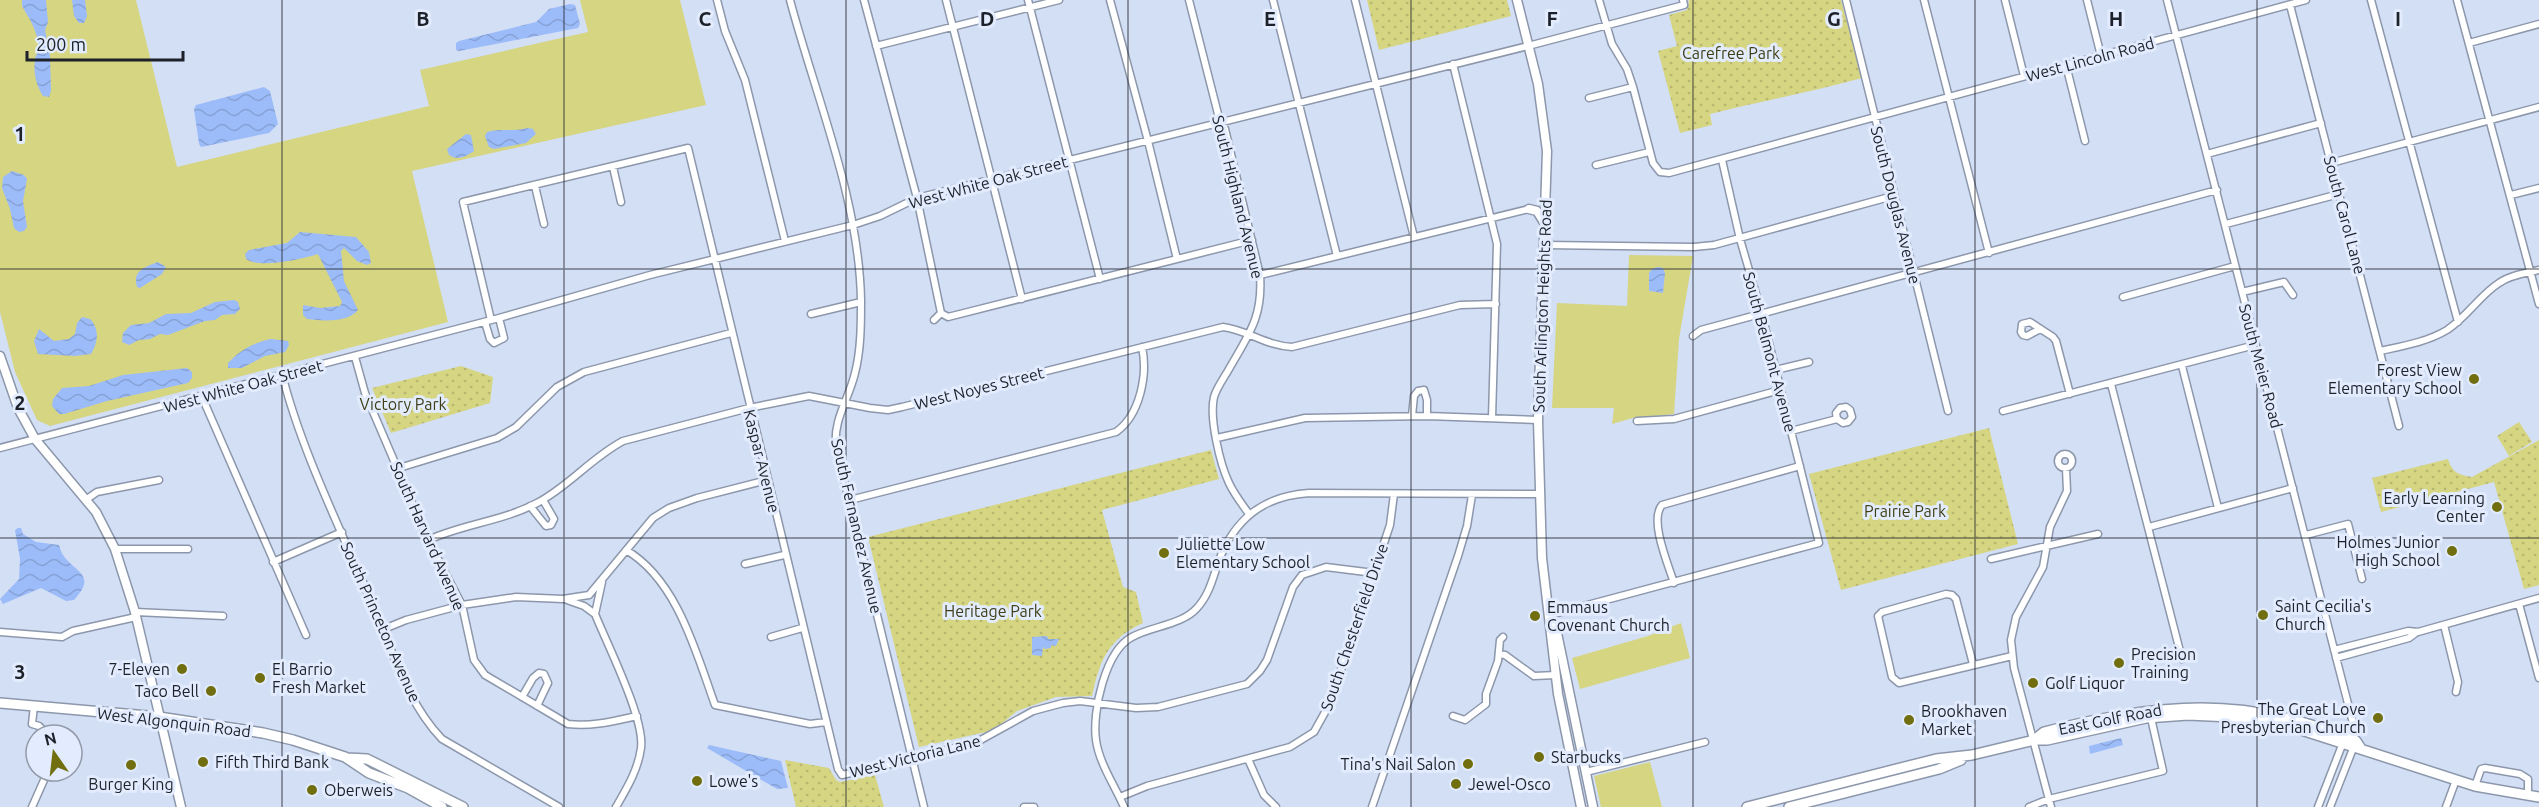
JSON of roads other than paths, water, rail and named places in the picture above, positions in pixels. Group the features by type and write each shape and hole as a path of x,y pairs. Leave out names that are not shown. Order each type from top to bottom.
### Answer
{"main road":[{"name":"South Arlington Heights Road","path":"1517,0 1538,84 1547,151 1538,420 1542,558 1556,675 1581,807"},
{"path":"1529,209 1546,197"},
{"path":"1529,209 1537,211 1546,224"},
{"path":"0,356 18,408 35,439 87,499 115,549 135,614 181,807"},
{"name":"South Arlington Heights Road","path":"1550,615 1556,628 1593,807"},
{"name":"West Algonquin Road","path":"0,703 159,717 263,733 345,757 366,759 463,807"},
{"name":"East Golf Road","path":"2034,740 2044,732 2094,719 2145,710 2186,706 2238,708 2308,723 2383,756 2475,786 2539,797"},
{"name":"East Golf Road","path":"1746,807 1936,759 1972,755 2034,740 2047,740 2102,726 2151,718 2210,715 2256,720 2351,741"},
{"name":"East Golf Road","path":"1789,807 1939,769 1972,755"},
{"name":"West Algonquin Road","path":"345,757 369,772 408,788 442,807"}],"street":[{"path":"717,0 725,31 745,80 785,241"},
{"name":"South Fernandez Avenue","path":"790,0 816,82 858,251 861,302 858,360 838,419 835,438 924,807"},
{"path":"864,0 917,198 941,313 948,317 1252,240"},
{"path":"946,0 1022,299"},
{"path":"1028,0 1100,279"},
{"path":"876,46 1059,0"},
{"path":"1110,0 1177,259"},
{"name":"South Highland Avenue","path":"1189,0 1221,122 1225,129 1260,275 1260,306 1248,335 1214,397 1213,410 1217,438 1230,485 1249,514"},
{"path":"1273,0 1337,256"},
{"path":"1355,0 1414,237"},
{"path":"1596,165 1650,152 1627,69 1612,44 1599,0"},
{"name":"South Douglas Avenue","path":"1846,0 1912,274 1948,411"},
{"path":"1924,0 1989,253"},
{"path":"2005,0 2024,76"},
{"path":"2086,0 2101,56"},
{"name":"South Meier Road","path":"2167,0 2354,727 2351,741"},
{"name":"West Lincoln Road","path":"1650,152 1653,164 1660,172 1670,173 2306,0"},
{"path":"2371,0 2458,322"},
{"path":"2457,0 2539,304"},
{"name":"West White Oak Street","path":"0,448 354,357 713,259 853,225 880,216 917,198 1528,46 1683,2"},
{"name":"South Carol Lane","path":"2290,4 2399,426"},
{"path":"2469,43 2539,24"},
{"path":"1454,64 1492,218 1498,254 1492,418"},
{"path":"2066,66 2085,141"},
{"path":"1588,98 1633,87"},
{"path":"2331,163 2539,107"},
{"path":"2208,154 2321,123"},
{"name":"Kaspar Avenue","path":"613,167 688,148 784,555 837,769 841,773"},
{"name":"South Belmont Avenue","path":"1674,583 1819,543 1762,315 1740,239 1722,160"},
{"path":"499,318 504,338 494,343 490,339 463,201 613,167 621,202"},
{"path":"535,186 544,224"},
{"path":"2511,195 2539,188"},
{"path":"1693,336 1701,330 2217,190"},
{"path":"2226,224 2338,194"},
{"path":"1545,245 1694,247 1728,243 1822,214 1893,196"},
{"path":"1260,275 1529,209"},
{"path":"2123,297 2235,266"},
{"path":"2380,351 2427,339 2458,322 2499,283 2539,270"},
{"path":"2242,292 2284,282 2293,296"},
{"path":"811,314 861,302"},
{"name":"West Noyes Street","path":"428,540 448,530 530,506 543,500 605,450 623,441 749,408 809,396 888,410 1223,327 1234,328 1277,346 1292,347 1460,305 1496,304"},
{"path":"934,320 941,313"},
{"path":"2040,329 2056,341 2070,394"},
{"path":"399,468 497,438 516,427 557,387 584,372 731,333"},
{"path":"2002,411 2255,345"},
{"path":"850,500 1116,432 1133,416 1145,361 1142,347"},
{"name":"South Harvard Avenue","path":"354,357 365,393 428,540 462,605 474,660 485,675 568,723 583,726 637,716"},
{"path":"1775,370 1809,362"},
{"path":"2181,366 2218,508"},
{"name":"South Princeton Avenue","path":"282,374 290,405 342,532 410,693 428,724 442,739 559,807"},
{"path":"2111,384 2182,659"},
{"path":"1412,416 1414,396 1418,391 1424,390 1427,400 1427,416"},
{"path":"1637,421 1674,418 1780,390"},
{"path":"202,397 306,635"},
{"path":"1217,438 1305,418 1427,416 1538,420"},
{"path":"1791,431 1837,419"},
{"path":"1550,615 1674,583 1657,526 1659,509 1662,505 1800,466"},
{"path":"2051,807 2012,656 2013,628 2021,606 2043,567 2050,527 2067,491 2066,468"},
{"path":"87,499 97,492 159,480"},
{"path":"384,629 406,620 462,605 516,597 564,599 589,595 653,518 669,508 767,480"},
{"path":"2149,527 2293,488"},
{"path":"1124,807 1096,741 1099,704 1108,665 1117,649 1128,639 1147,629 1178,621 1197,608 1206,596 1232,534 1249,514 1280,497 1295,494 1539,494"},
{"name":"South Chesterfield Drive","path":"1120,797 1147,786 1290,747 1314,732 1329,705 1374,573 1390,525 1394,494"},
{"path":"1372,807 1458,556 1467,526 1472,495"},
{"path":"530,506 541,522 546,526 551,525 554,519 543,500"},
{"path":"2306,535 2348,524 2362,579"},
{"path":"273,562 342,532"},
{"path":"1991,559 2098,534"},
{"path":"115,549 188,549"},
{"path":"626,550 652,569 675,603 715,705 810,724 826,722"},
{"path":"745,564 784,555"},
{"name":"West Victoria Lane","path":"841,773 845,775 977,742 1033,711 1080,701 1136,708 1158,707 1248,684 1267,660 1293,587 1302,575 1326,567 1374,573"},
{"path":"595,614 602,581"},
{"path":"1973,664 1956,599 1952,595 1946,594 1882,612 1878,616 1895,681 1903,682 2012,656"},
{"path":"2336,658 2539,598"},
{"path":"564,599 584,606 595,614 637,716 642,735 634,776 616,807"},
{"path":"2519,604 2539,678"},
{"path":"0,632 62,637 73,631 135,614 223,616"},
{"path":"2444,625 2458,682 2456,692"},
{"path":"771,637 802,628"},
{"path":"2334,650 2408,631 2418,632"},
{"path":"1452,716 1465,720 1486,704 1486,694 1499,654 1500,640 1503,637"},
{"path":"1499,654 1505,655 1534,676 1556,675"},
{"path":"522,697 533,678 539,672 544,674 548,683 537,706"},
{"path":"32,723 34,706"},
{"path":"2029,807 2049,799 2163,771 2151,718"},
{"path":"2318,807 2351,741"},
{"path":"2330,807 2351,741"},
{"path":"1586,772 1705,742"},
{"path":"1248,759 1264,795 1276,807"},
{"path":"2475,786 2481,769 2520,774 2528,779 2528,796"},
{"path":"2446,807 2456,780"},
{"path":"32,807 43,783"},
{"path":"1024,807 1034,807"}],"water":[{"path":"22,0 46,0 48,22 45,30 50,56 51,91 49,97 43,96 37,83 34,64 39,45 34,29 22,6"},
{"path":"72,0 85,0 87,16 84,23 79,23 74,16"},
{"path":"575,5 580,24 578,28 456,50 456,43 459,41 536,22 549,9"},
{"path":"264,87 270,91 278,124 269,133 201,147 194,109 196,105"},
{"path":"533,129 536,134 526,143 494,149 489,147 485,136 487,132 492,131"},
{"path":"466,134 471,135 474,151 462,158 449,155 447,149"},
{"path":"12,171 24,175 27,179 23,201 27,227 24,231 19,232 14,228 2,188 3,177"},
{"path":"300,232 356,237 369,252 371,263 367,265 357,261 344,248 341,251 344,281 358,310 354,314 341,319 327,320 307,319 303,315 303,305 320,308 340,306 342,302 318,254 271,263 253,262 246,259 245,254 249,250 287,243"},
{"path":"158,262 166,267 162,274 140,288 137,287 138,273"},
{"path":"1658,267 1663,268 1665,273 1663,293 1649,291 1649,273"},
{"path":"234,300 238,302 240,309 235,314 222,315 215,320 205,321 168,335 160,334 150,339 139,340 129,345 122,342 123,333 131,325 149,323 166,314 191,313 215,302"},
{"path":"82,317 90,319 97,332 91,354 75,356 38,354 34,341 39,329 54,341 69,339 75,334 77,323"},
{"path":"271,339 288,341 289,345 285,352 265,356 242,368 228,368 228,363 243,350"},
{"path":"187,368 192,372 192,378 188,383 107,401 64,414 59,414 52,406 53,399 62,388 89,386 123,375"},
{"path":"21,528 23,534 36,542 59,545 68,561 83,577 82,590 74,600 66,601 41,588 3,604 0,599 19,579 20,559 15,530"},
{"path":"1047,636 1048,639 1059,639 1056,646 1051,645 1051,648 1045,649 1043,647 1042,656 1032,655 1032,637"},
{"path":"2121,738 2123,745 2090,754 2089,746"},
{"path":"709,745 781,761 788,788 777,789 707,748"}],"place":[{"name":"Forest View Elementary School","path":"2474,379"},
{"name":"Early Learning Center","path":"2497,507"},
{"name":"Holmes Junior High School","path":"2452,551"},
{"name":"Juliette Low Elementary School","path":"1164,553"},
{"name":"Saint Cecilia's Church","path":"2263,615"},
{"name":"Emmaus Covenant Church","path":"1535,616"},
{"name":"Precision Training","path":"2119,663"},
{"name":"7-Eleven","path":"182,669"},
{"name":"El Barrio Fresh Market","path":"260,678"},
{"name":"Golf Liquor","path":"2033,683"},
{"name":"Taco Bell","path":"211,691"},
{"name":"The Great Love Presbyterian Church","path":"2378,718"},
{"name":"Brookhaven Market","path":"1909,720"},
{"name":"Starbucks","path":"1539,757"},
{"name":"Fifth Third Bank","path":"203,762"},
{"name":"Tina's Nail Salon","path":"1468,764"},
{"name":"Burger King","path":"131,765"},
{"name":"Lowe's","path":"697,781"},
{"name":"Jewel-Osco","path":"1456,784"},
{"name":"Oberweis","path":"312,790"}],"park label":[{"name":"Carefree Park","path":"1731,53"},
{"name":"Victory Park","path":"403,404"},
{"name":"Prairie Park","path":"1905,511"},
{"name":"Heritage Park","path":"993,611"}]}
